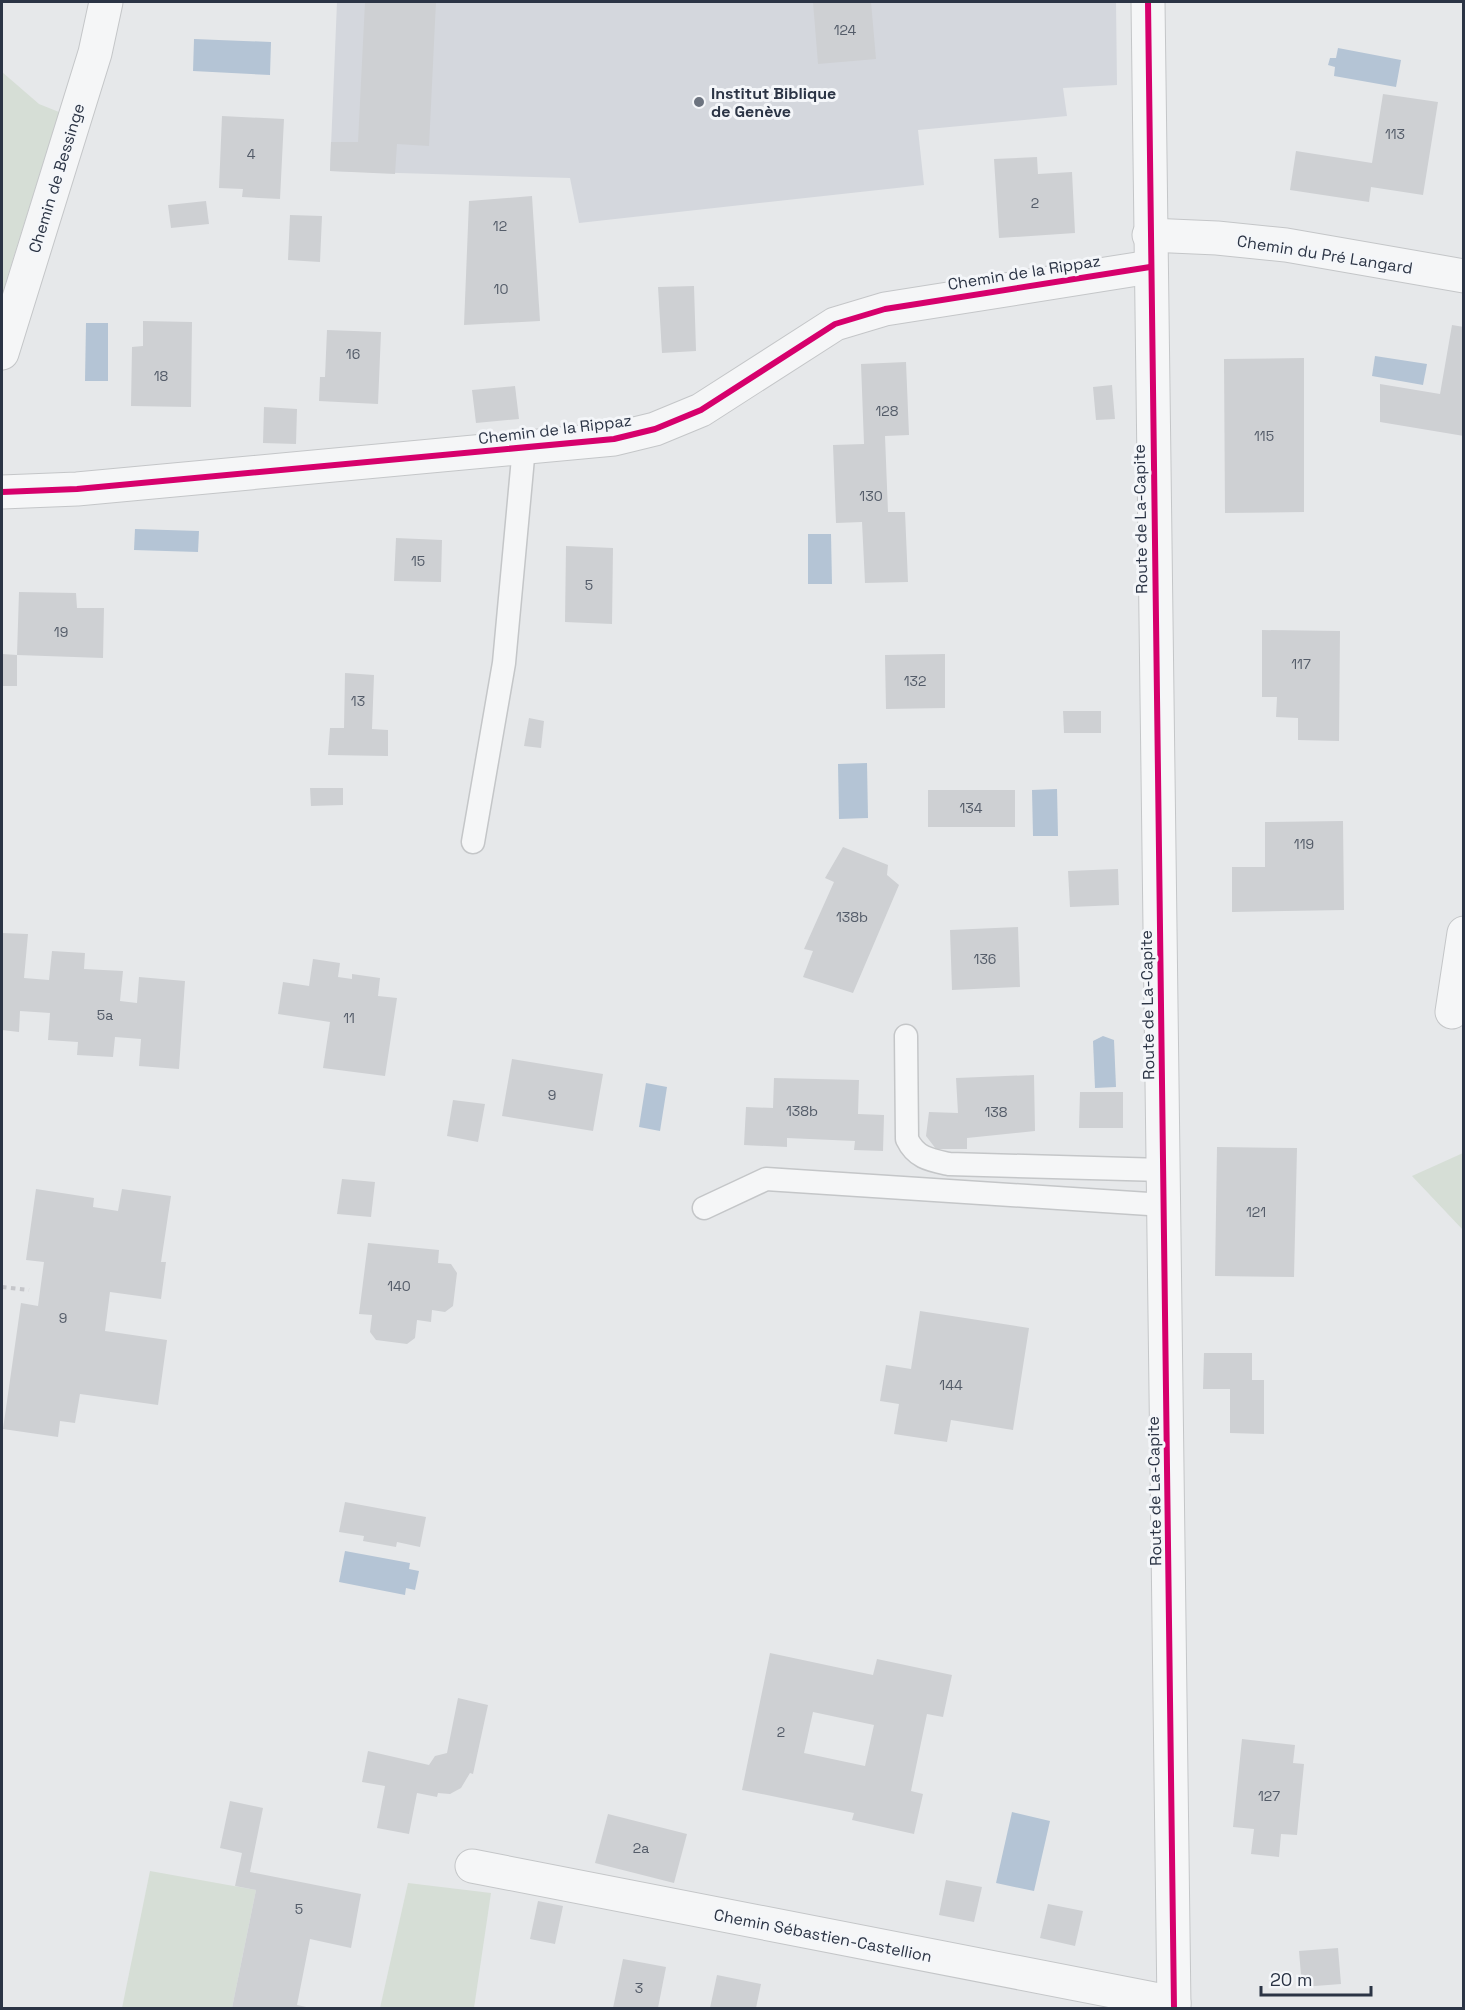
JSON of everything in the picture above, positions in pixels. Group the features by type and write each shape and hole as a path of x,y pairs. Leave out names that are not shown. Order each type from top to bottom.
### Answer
{"street":[{"name":"Chemin de Bessinge","path":"2,353 95,53 106,2"},
{"name":"Route de La-Capite","path":"1148,2 1174,2006"},
{"name":"Chemin du Pré Langard","path":"1150,251 1217,238 1286,245 1464,276"},
{"name":"Chemin de la Rippaz","path":"2,492 77,489 614,439 656,429 701,410 836,324 885,309 1150,251"},
{"path":"1452,1011 1464,933"},
{"name":"Chemin Sébastien-Castellion","path":"472,1866 1174,2006"}],"lane":[{"path":"473,842 504,663 524,447"},
{"path":"906,1036 907,1139 913,1151 921,1156 950,1164 1163,1170"},
{"path":"704,1208 766,1179 1164,1205"}],"path":[{"path":"2,1287 29,1290"}],"shaded area":[{"name":"Institut Biblique de Genève","path":"337,2 1116,2 1117,85 1063,88 1067,116 918,130 924,185 579,223 570,178 330,171"},
{"path":"2,72 39,104 59,112 2,294"},
{"path":"1463,1153 1463,1230 1412,1176"},
{"path":"150,1871 256,1890 232,2008 122,2008"},
{"path":"408,1883 491,1893 474,2008 380,2008"}],"water":[{"path":"194,39 271,42 270,75 193,71"},
{"path":"1338,48 1401,60 1396,87 1334,76 1335,67 1328,65 1330,58 1336,58"},
{"path":"86,323 108,323 108,381 85,381"},
{"path":"1375,356 1427,364 1423,385 1372,376"},
{"path":"135,529 199,531 198,552 134,550"},
{"path":"808,534 831,534 832,584 808,584"},
{"path":"867,763 868,818 839,819 838,764"},
{"path":"1057,789 1058,836 1033,836 1032,790"},
{"path":"1103,1036 1114,1040 1116,1087 1095,1088 1093,1041"},
{"path":"646,1083 667,1087 660,1131 639,1127"},
{"path":"345,1551 410,1563 409,1569 419,1571 415,1590 406,1588 405,1595 339,1582"},
{"path":"1012,1812 1050,1821 1034,1891 996,1883"}],"building":[{"path":"365,2 436,2 429,146 397,144 395,174 330,171 331,142 358,142"},
{"path":"813,2 871,2 876,59 818,64"},
{"path":"1383,94 1438,102 1423,195 1371,187 1369,202 1290,190 1296,151 1372,163"},
{"path":"222,116 284,119 280,199 242,197 243,189 219,188"},
{"path":"1037,157 1038,174 1072,172 1075,233 999,238 994,159"},
{"path":"532,196 540,321 464,325 469,201"},
{"path":"206,201 209,224 171,228 168,205"},
{"path":"290,215 322,216 320,262 288,260"},
{"path":"694,286 696,351 662,353 658,287"},
{"path":"143,321 192,322 191,407 131,406 132,347 143,346"},
{"path":"1452,325 1464,327 1464,436 1380,422 1380,384 1440,394"},
{"path":"327,330 381,332 378,404 319,401 320,377 325,377"},
{"path":"1304,358 1304,512 1225,513 1224,359"},
{"path":"906,362 909,435 885,436 888,512 905,512 908,582 865,583 862,522 836,523 833,445 864,444 861,364"},
{"path":"1112,385 1115,419 1096,420 1093,387"},
{"path":"515,386 519,419 476,423 472,390"},
{"path":"264,407 297,409 296,444 263,443"},
{"path":"396,538 442,540 441,582 394,581"},
{"path":"566,546 613,548 612,624 565,622"},
{"path":"19,592 76,593 77,608 104,608 103,658 17,655"},
{"path":"1262,630 1340,631 1339,741 1298,740 1298,718 1276,717 1277,697 1262,697"},
{"path":"2,654 17,655 17,686 2,686"},
{"path":"945,654 945,708 886,709 885,655"},
{"path":"345,673 374,675 372,729 388,730 388,756 328,755 330,728 344,728"},
{"path":"1063,711 1101,711 1101,733 1064,733"},
{"path":"529,718 544,721 541,748 524,746"},
{"path":"310,788 343,788 343,805 311,806"},
{"path":"928,790 1015,790 1015,827 928,827"},
{"path":"1343,821 1344,910 1232,912 1232,867 1265,867 1265,822"},
{"path":"843,847 888,865 887,875 899,885 853,993 803,977 813,951 804,949 834,882 825,878"},
{"path":"1118,869 1119,905 1070,907 1068,871"},
{"path":"1018,927 1020,987 952,990 950,930"},
{"path":"2,933 28,934 24,978 49,980 52,951 85,953 84,969 123,971 120,1001 137,1003 139,977 185,981 179,1069 139,1066 141,1039 115,1037 113,1057 77,1055 78,1042 48,1040 50,1013 20,1011 19,1032 2,1030"},
{"path":"313,959 340,963 338,977 352,979 352,974 380,978 378,996 397,998 385,1076 323,1068 330,1022 278,1014 283,982 309,986"},
{"path":"512,1059 603,1074 593,1131 502,1116"},
{"path":"1034,1075 1035,1131 967,1138 967,1149 936,1149 926,1136 929,1112 958,1113 956,1078"},
{"path":"774,1078 859,1080 858,1114 884,1115 883,1151 854,1150 855,1141 787,1138 787,1147 744,1145 746,1107 773,1108"},
{"path":"1080,1092 1123,1092 1123,1128 1079,1128"},
{"path":"453,1100 485,1104 478,1142 447,1136"},
{"path":"1217,1147 1297,1148 1294,1277 1215,1276"},
{"path":"342,1179 375,1182 371,1217 337,1214"},
{"path":"36,1189 94,1198 93,1207 118,1211 122,1189 171,1196 161,1262 166,1262 161,1299 110,1292 105,1331 167,1340 158,1405 80,1394 75,1423 60,1421 58,1437 3,1429 21,1303 38,1306 44,1262 26,1260"},
{"path":"368,1243 439,1250 438,1263 451,1264 457,1273 453,1306 445,1312 432,1310 431,1322 417,1320 415,1338 407,1344 376,1340 370,1332 372,1315 359,1314"},
{"path":"920,1311 1029,1328 1013,1430 951,1420 947,1442 894,1434 899,1404 880,1401 886,1365 911,1369"},
{"path":"1204,1353 1252,1353 1252,1380 1264,1380 1264,1434 1230,1433 1230,1389 1203,1389"},
{"path":"345,1502 426,1517 420,1547 397,1542 396,1547 363,1541 364,1536 339,1532"},
{"path":"770,1653 873,1675 877,1659 952,1675 943,1717 927,1714 911,1791 923,1794 914,1834 852,1820 854,1813 742,1790","holes":["813,1712 874,1725 865,1766 804,1753"]},
{"path":"458,1698 488,1705 473,1774 470,1773 461,1788 450,1794 438,1793 437,1797 417,1793 409,1834 377,1828 385,1786 362,1782 368,1751 429,1765 435,1756 447,1753"},
{"path":"1242,1739 1295,1745 1293,1763 1304,1764 1297,1835 1281,1834 1279,1857 1251,1854 1254,1829 1233,1827"},
{"path":"230,1801 263,1808 250,1872 361,1894 351,1948 310,1939 297,2005 311,2008 232,2008 256,1890 235,1886 242,1853 220,1848"},
{"path":"608,1814 687,1834 674,1883 595,1863"},
{"path":"946,1880 982,1887 974,1922 939,1915"},
{"path":"538,1901 563,1906 555,1944 530,1939"},
{"path":"1048,1904 1083,1911 1075,1946 1040,1938"},
{"path":"1338,1948 1341,1984 1302,1987 1299,1951"},
{"path":"623,1959 666,1967 658,2008 613,2008"},
{"path":"717,1975 761,1984 756,2008 710,2008"}],"cycle path":[{"path":"1148,2 1174,2008"},
{"path":"2,492 77,489 614,439 655,429 701,410 835,324 885,309 1150,267"}],"place":[{"name":"Institut Biblique de Genève","path":"699,102"}]}
